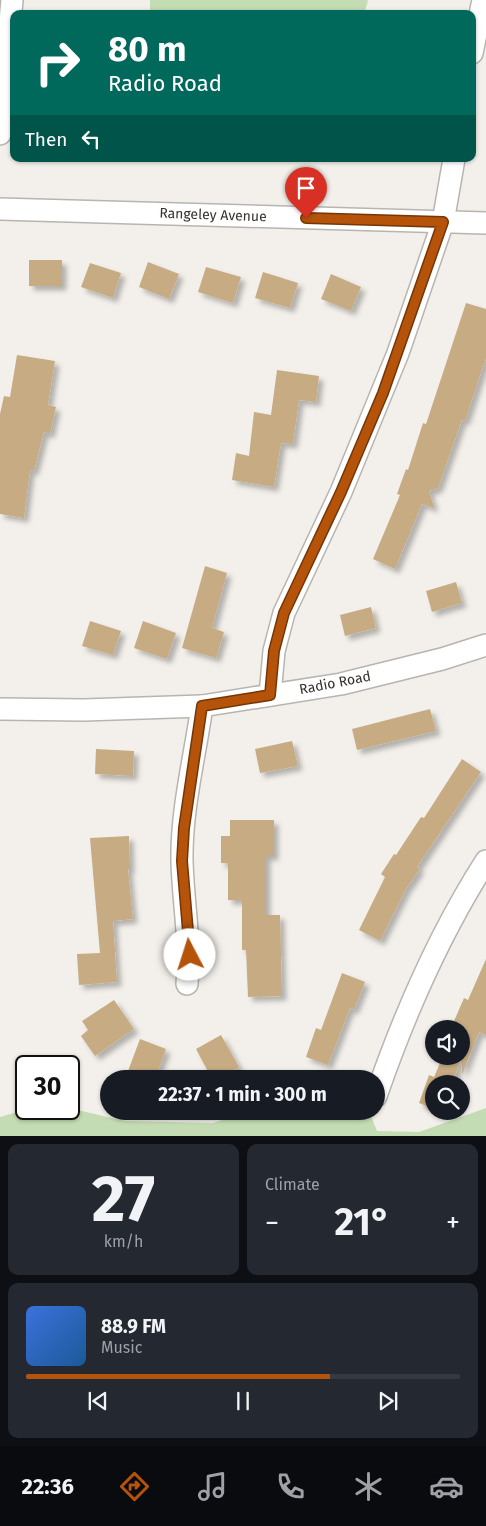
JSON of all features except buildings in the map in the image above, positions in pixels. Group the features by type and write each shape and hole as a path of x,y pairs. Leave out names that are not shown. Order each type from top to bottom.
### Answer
{"street":[{"path":"476,33 483,0"},
{"path":"0,134 10,22"},
{"path":"270,695 274,651 284,613 341,492 383,393 443,222 453,162"},
{"name":"Rangeley Avenue","path":"0,209 486,223"},
{"name":"Radio Road","path":"0,709 84,710 202,706 341,684 442,659 486,645"},
{"path":"187,984 190,955 182,861 184,828 202,706"},
{"path":"385,1071 427,970 486,861"}],"green space":[{"path":"150,0 368,1 365,10 150,10"},
{"path":"486,1108 486,1136 0,1136 0,1117 15,1113 15,1120 80,1120 80,1111 100,1115 100,1120 125,1121 213,1123 222,1120 373,1120 377,1131 419,1132 452,1120 470,1120 470,1114"}],"route":[{"path":"190,955 182,861 184,828 202,706 270,695 274,651 284,613 341,492 383,393 443,222 306,218"}]}
